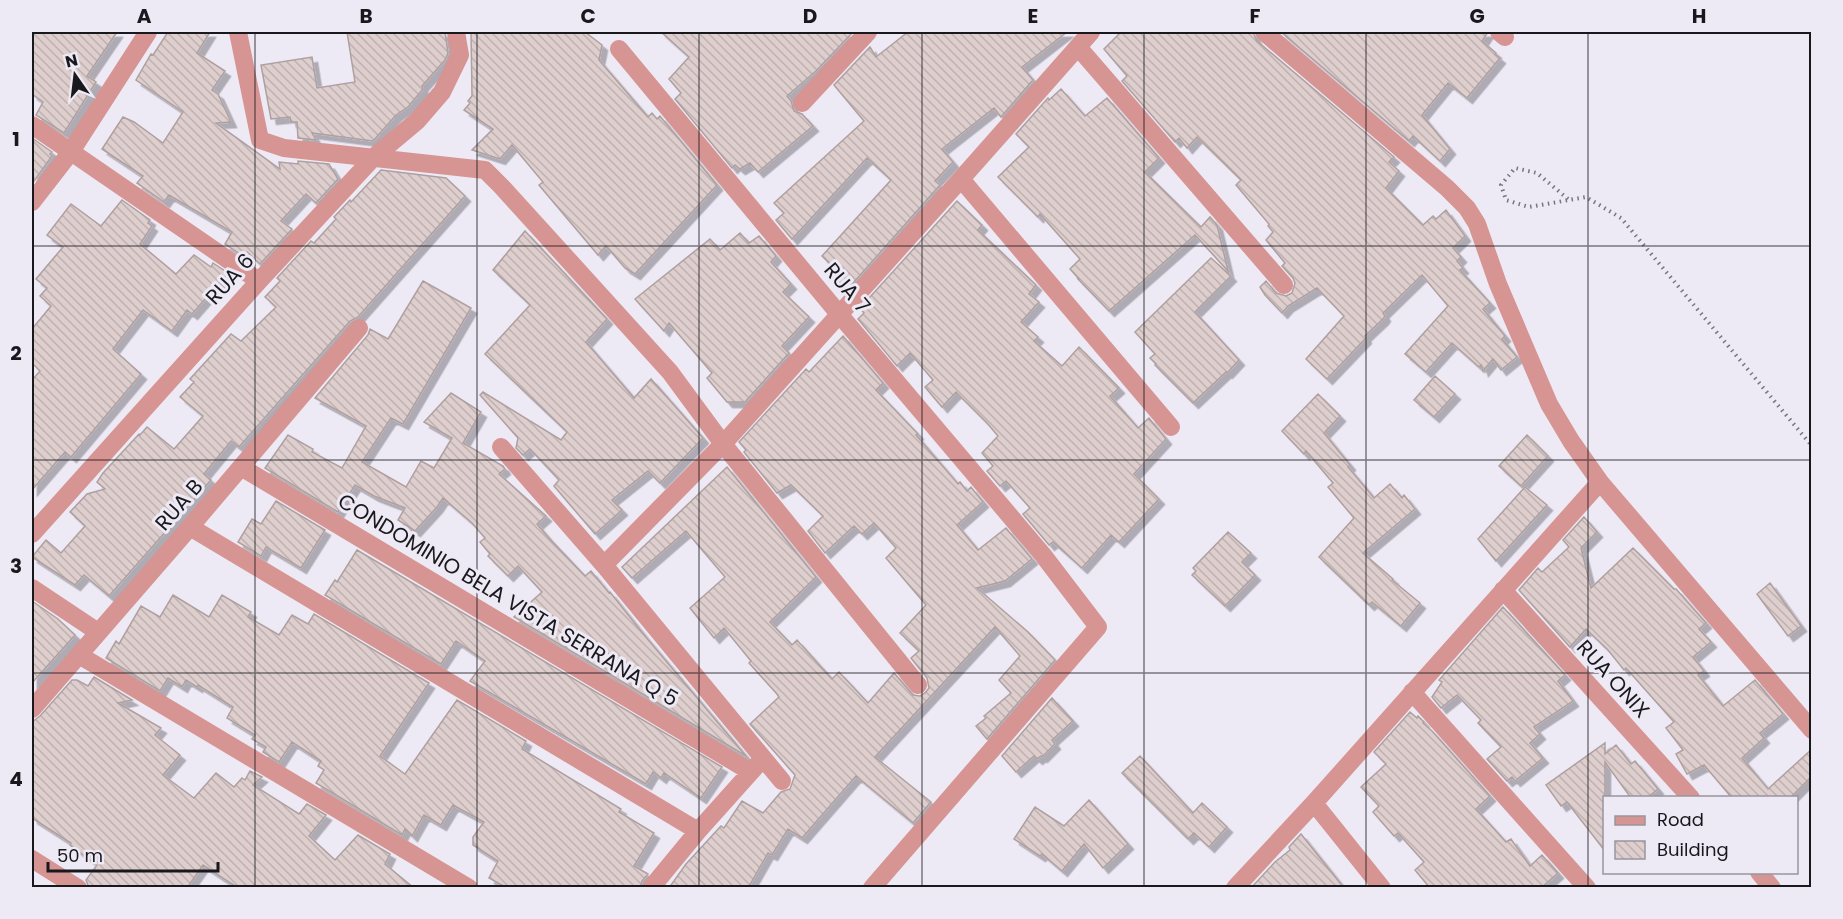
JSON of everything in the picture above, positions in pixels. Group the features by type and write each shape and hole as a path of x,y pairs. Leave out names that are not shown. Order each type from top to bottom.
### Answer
{"street":[{"path":"32,202 70,153 148,32"},
{"path":"238,32 260,140 284,148 485,170 670,372 723,444 918,685"},
{"name":"RUA 6","path":"32,534 259,280 374,157 417,121 442,92 460,55 456,32"},
{"path":"802,103 868,32"},
{"path":"604,565 723,444 1092,32"},
{"path":"1264,32 1447,188 1467,208 1477,224 1498,284 1549,404 1571,441 1600,482 1812,730"},
{"path":"1078,47 1284,285"},
{"name":"RUA 7","path":"619,48 839,314 1043,555 1098,627 872,888"},
{"path":"32,125 259,280"},
{"path":"961,179 1171,427"},
{"name":"RUA B","path":"32,709 359,328"},
{"name":"CONDOMINIO BELA VISTA SERRANA Q 5","path":"501,447 604,565 782,781"},
{"name":"CONDOMINIO BELA VISTA SERRANA Q 5","path":"241,467 751,772"},
{"path":"1235,888 1600,482"},
{"path":"190,527 698,831"},
{"path":"32,588 98,632"},
{"name":"RUA ONIX","path":"1503,590 1689,796"},
{"path":"79,655 469,888"},
{"path":"1412,692 1587,888"},
{"path":"651,888 698,831 764,758"},
{"path":"1314,802 1382,888"},
{"path":"32,860 78,888"},
{"path":"1760,874 1772,888"}],"path":[{"path":"1568,199 1537,173 1515,168 1501,185 1506,200 1529,207 1586,197 1621,218 1812,446"}],"building":[{"path":"32,32 117,32 87,76 96,82 64,133 36,115 43,102 32,94"},
{"path":"168,32 210,32 197,53 225,71 212,90 218,94 231,122 216,123 280,169 279,162 329,164 338,179 316,203 306,194 281,221 292,229 260,264 247,252 243,256 225,244 232,232 169,195 164,202 137,183 143,176 102,149 123,117 134,122 163,143 183,112 136,80 151,54 153,55"},
{"path":"347,32 445,32 448,53 408,107 396,115 373,141 312,133 316,140 298,138 297,122 291,122 290,117 271,119 261,65 312,57 317,88 355,82"},
{"path":"471,32 585,32 602,45 599,60 648,117 652,113 657,119 660,116 717,185 635,274 625,268 606,246 598,255 539,185 543,182 512,145 500,159 472,150 493,129 464,110 472,96"},
{"path":"661,32 853,32 816,71 787,96 794,111 802,114 813,126 758,172 750,163 740,169 735,165 732,168 675,99 681,93 669,79 689,57"},
{"path":"908,32 1067,32 1022,67 1033,80 1001,117 994,108 942,149 953,162 935,181 940,185 846,291 828,271 832,266 822,256 891,180 867,158 792,239 776,220 784,213 774,203 864,121 834,85 870,47 876,57"},
{"path":"1121,32 1253,32 1257,41 1394,157 1389,162 1399,171 1386,188 1423,225 1433,216 1436,219 1446,210 1465,236 1453,248 1461,257 1457,261 1463,268 1460,270 1490,303 1483,309 1505,336 1502,339 1517,357 1501,370 1493,359 1483,371 1481,365 1479,367 1452,343 1426,372 1405,354 1448,306 1422,275 1383,313 1385,316 1383,319 1327,379 1306,359 1344,316 1317,288 1288,306 1282,313 1265,295 1260,287 1266,281 1276,293 1286,296 1292,293 1295,283 1282,266 1285,263 1266,240 1273,232 1269,224 1236,185 1241,180 1197,137 1187,148 1179,138 1175,142 1122,81 1127,76 1104,49"},
{"path":"1281,32 1488,32 1482,41 1500,58 1467,98 1448,83 1422,115 1450,149 1440,161 1413,136 1409,141"},
{"path":"1061,89 1085,116 1107,98 1159,158 1145,172 1201,227 1210,217 1217,225 1228,271 1195,235 1109,311 1078,279 1070,269 1080,259 1040,214 1038,217 998,177 1029,147 1016,134 1048,98 1049,100"},
{"path":"32,138 52,152 50,154 52,156 32,184"},
{"path":"381,170 446,178 465,196 358,317 350,321 239,447 231,441 204,474 211,480 109,596 84,575 75,585 32,557 46,540 61,553 85,526 70,512 87,494 105,489 97,482 103,473 147,427 174,449 203,416 180,397 194,382 190,379 231,334 241,341 276,307 265,297 280,281 277,278 311,241 314,243 336,219 334,217"},
{"path":"122,200 150,220 148,223 152,226 140,244 176,274 194,255 211,267 213,263 228,273 192,314 187,310 172,331 143,310 113,349 141,374 71,457 65,452 32,490 32,380 40,371 32,363 32,329 51,306 40,296 47,288 36,279 63,247 47,235 71,204 101,226"},
{"path":"957,201 982,225 978,230 1036,285 1029,294 1039,302 1021,322 1038,337 1034,341 1062,366 1079,347 1119,388 1110,396 1138,428 1149,418 1166,439 1134,474 1159,499 1119,542 1111,535 1082,568 1053,542 1049,545 1023,514 1030,508 1006,481 1000,486 987,471 993,466 982,453 998,436 987,423 956,392 942,407 925,387 933,380 910,353 897,366 858,319 864,313 860,308"},
{"path":"525,231 607,319 586,342 634,398 651,379 703,438 660,483 648,471 612,500 622,510 595,534 554,486 559,480 530,449 523,455 516,448 518,438 480,395 483,392 561,440 567,432 485,354 530,305 493,270"},
{"path":"740,233 749,243 759,236 776,256 771,262 791,284 783,292 809,317 782,346 789,353 745,402 727,402 707,378 712,373 669,323 664,331 635,299 710,239 720,250"},
{"path":"1211,258 1231,276 1195,312 1239,360 1193,403 1155,365 1150,358 1155,354 1135,332"},
{"path":"423,281 471,308 403,424 391,418 362,462 406,487 421,461 434,468 452,438 424,422 451,393 481,412 463,443 503,466 505,469 499,474 546,516 537,524 585,576 591,571 610,592 746,756 514,617 542,592 518,566 508,576 488,556 490,554 480,542 485,538 472,523 443,498 415,531 398,520 405,508 374,496 355,485 338,512 265,468 288,435 313,449 312,452 342,468 366,426 315,398 368,335 370,329 388,339"},
{"path":"843,336 883,383 876,390 918,434 916,435 958,484 960,482 967,491 971,487 983,502 957,525 978,550 1006,528 1032,559 1005,581 977,588 1028,632 1055,660 987,739 976,726 1011,693 999,680 1020,656 995,627 875,757 931,802 913,823 856,776 802,838 788,829 772,855 768,853 748,888 669,888 686,864 721,826 724,828 742,801 763,813 781,792 790,789 795,775 750,724 779,697 749,663 751,661 724,628 714,638 690,608 725,577 686,531 632,578 622,567 727,467 816,577 770,622 792,645 797,640 832,679 839,672 868,703 894,673 913,695 920,696 929,688 927,678 911,658 919,651 900,633 926,605 886,558 896,548 874,523 862,534 854,526 825,553 808,531 823,516 791,485 777,493 744,452 746,450 739,442 806,369 809,372"},
{"path":"1435,376 1455,394 1434,417 1414,400"},
{"path":"1318,394 1340,416 1324,433 1374,498 1390,484 1402,498 1404,495 1415,509 1363,553 1420,603 1401,626 1372,602 1369,605 1319,557 1354,518 1328,487 1333,483 1306,451 1304,454 1282,431"},
{"path":"1527,435 1548,456 1521,486 1499,466"},
{"path":"1525,487 1547,505 1496,561 1478,539"},
{"path":"276,501 325,530 301,568 266,547 261,556 238,542 252,519 261,524"},
{"path":"1584,517 1597,532 1581,548 1591,588 1633,548 1676,589 1706,623 1699,629 1711,642 1693,657 1704,671 1698,675 1723,706 1755,680 1783,714 1760,733 1764,738 1742,758 1768,789 1812,749 1812,776 1792,796 1730,796 1704,765 1687,774 1676,754 1683,750 1666,728 1674,722 1626,668 1624,670 1608,650 1586,629 1570,647 1519,590 1538,568 1542,572 1569,547 1563,540"},
{"path":"1228,532 1251,553 1242,562 1255,575 1225,606 1192,575 1196,571 1193,568"},
{"path":"357,550 722,767 701,798 664,773 661,778 653,772 646,784 470,681 485,661 456,641 441,664 325,595 335,580 337,582"},
{"path":"1770,583 1801,626 1788,636 1757,594"},
{"path":"173,595 209,617 222,595 251,612 248,617 279,635 292,615 308,624 314,614 429,683 380,756 405,774 457,700 526,741 522,749 621,809 619,812 654,833 634,866 648,874 640,888 507,888 489,878 498,861 473,845 473,837 484,822 453,805 441,825 424,815 412,836 405,829 402,835 316,783 324,770 318,766 321,761 292,742 279,762 263,752 266,747 252,739 255,735 227,718 233,707 198,685 197,687 186,680 182,687 168,678 160,691 106,658 116,641 119,644 141,606 160,617"},
{"path":"32,601 58,619 75,635 32,683"},
{"path":"1503,607 1565,675 1558,681 1573,701 1534,727 1540,734 1530,743 1543,758 1515,781 1512,777 1507,781 1487,759 1501,747 1478,723 1481,720 1457,695 1441,708 1432,697 1442,682 1439,680"},
{"path":"94,677 132,700 118,703 161,728 155,735 180,755 163,775 194,798 216,773 234,787 242,778 245,780 250,771 262,777 253,785 299,814 307,804 326,815 309,836 335,860 358,835 390,854 385,864 414,888 238,888 203,865 187,888 89,888 86,880 97,865 70,845 71,843 32,818 32,722 72,680 88,686"},
{"path":"1052,698 1073,721 1052,740 1055,744 1042,757 1037,759 1034,756 1016,772 1002,756"},
{"path":"1410,712 1424,722 1490,796 1476,809 1506,842 1511,839 1530,866 1542,855 1558,873 1541,888 1430,888 1415,870 1424,862 1398,833 1394,836 1373,812 1379,806 1361,787 1386,764 1374,752"},
{"path":"1605,743 1605,754 1616,745 1631,764 1635,761 1658,789 1649,796 1630,796 1605,762 1603,848 1567,802 1561,806 1546,785"},
{"path":"1140,756 1193,813 1202,803 1227,827 1209,847 1194,833 1188,839 1122,773"},
{"path":"1089,800 1128,844 1103,868 1084,844 1062,871 1042,854 1040,856 1014,839 1035,807 1064,826"},
{"path":"1301,834 1344,888 1251,888 1275,862 1290,850 1289,847"}]}
